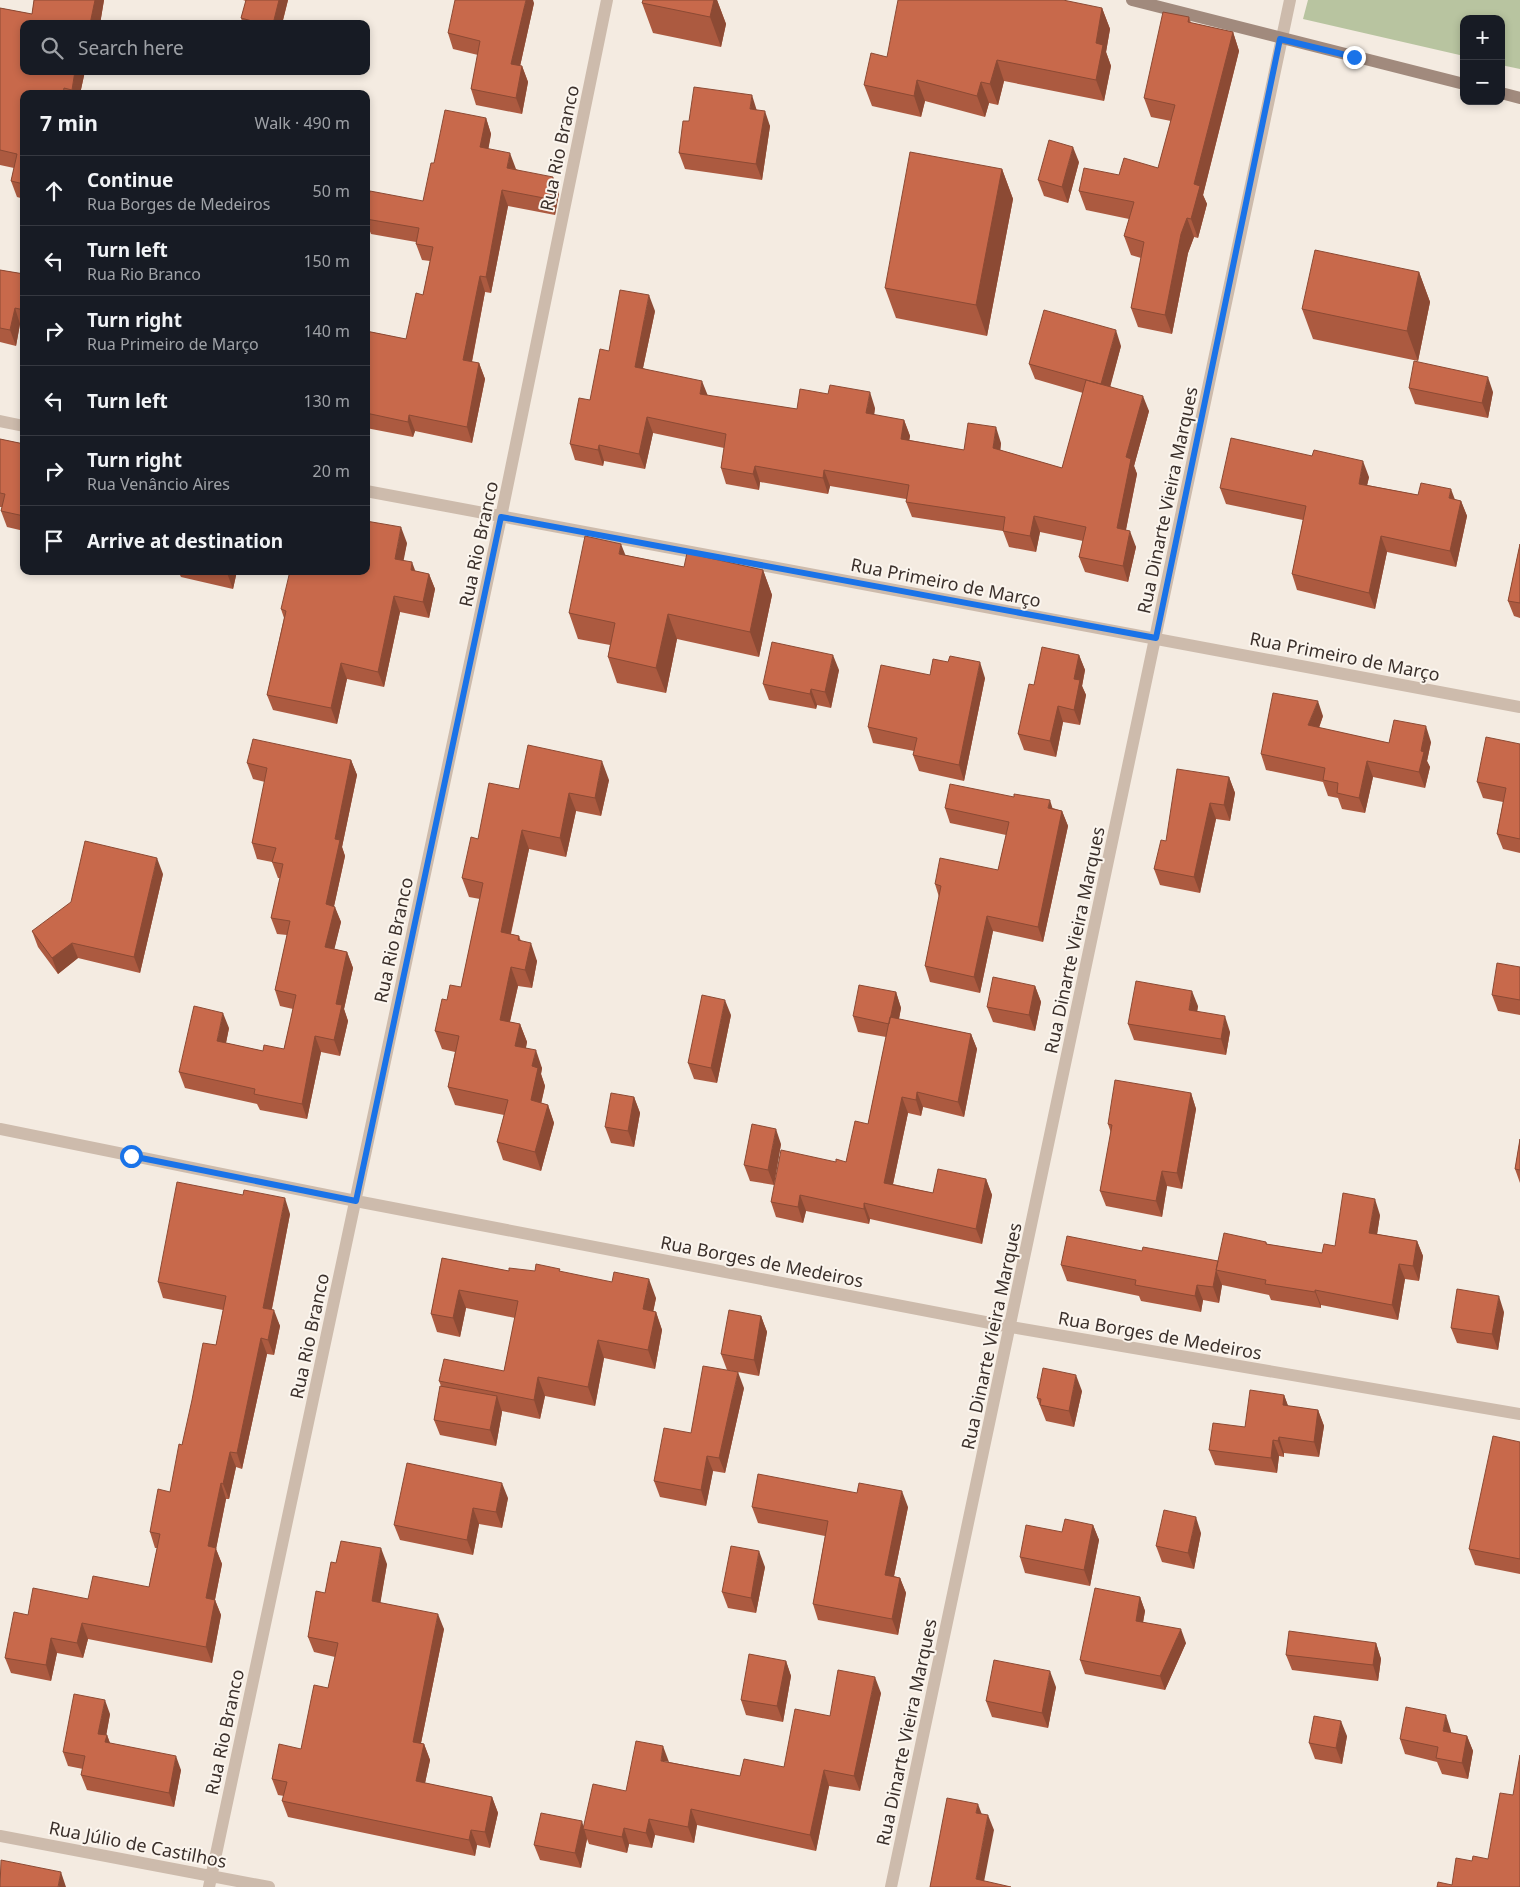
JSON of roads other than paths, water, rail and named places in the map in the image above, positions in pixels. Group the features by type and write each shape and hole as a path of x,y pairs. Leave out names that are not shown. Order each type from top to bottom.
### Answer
{"street":[{"name":"Rua Rio Branco","path":"210,1881 501,517 607,0"},
{"path":"1132,0 1460,83"},
{"name":"Rua Dinarte Vieira Marques","path":"891,1887 1011,1327 1280,39 1290,0"},
{"path":"1505,94 1520,98"},
{"path":"0,421 20,425"},
{"name":"Rua Primeiro de Março","path":"370,492 1520,707"},
{"name":"Rua Borges de Medeiros","path":"0,1129 356,1201 1011,1327 1520,1414"},
{"name":"Rua Júlio de Castilhos","path":"0,1836 210,1881 269,1887"}]}
